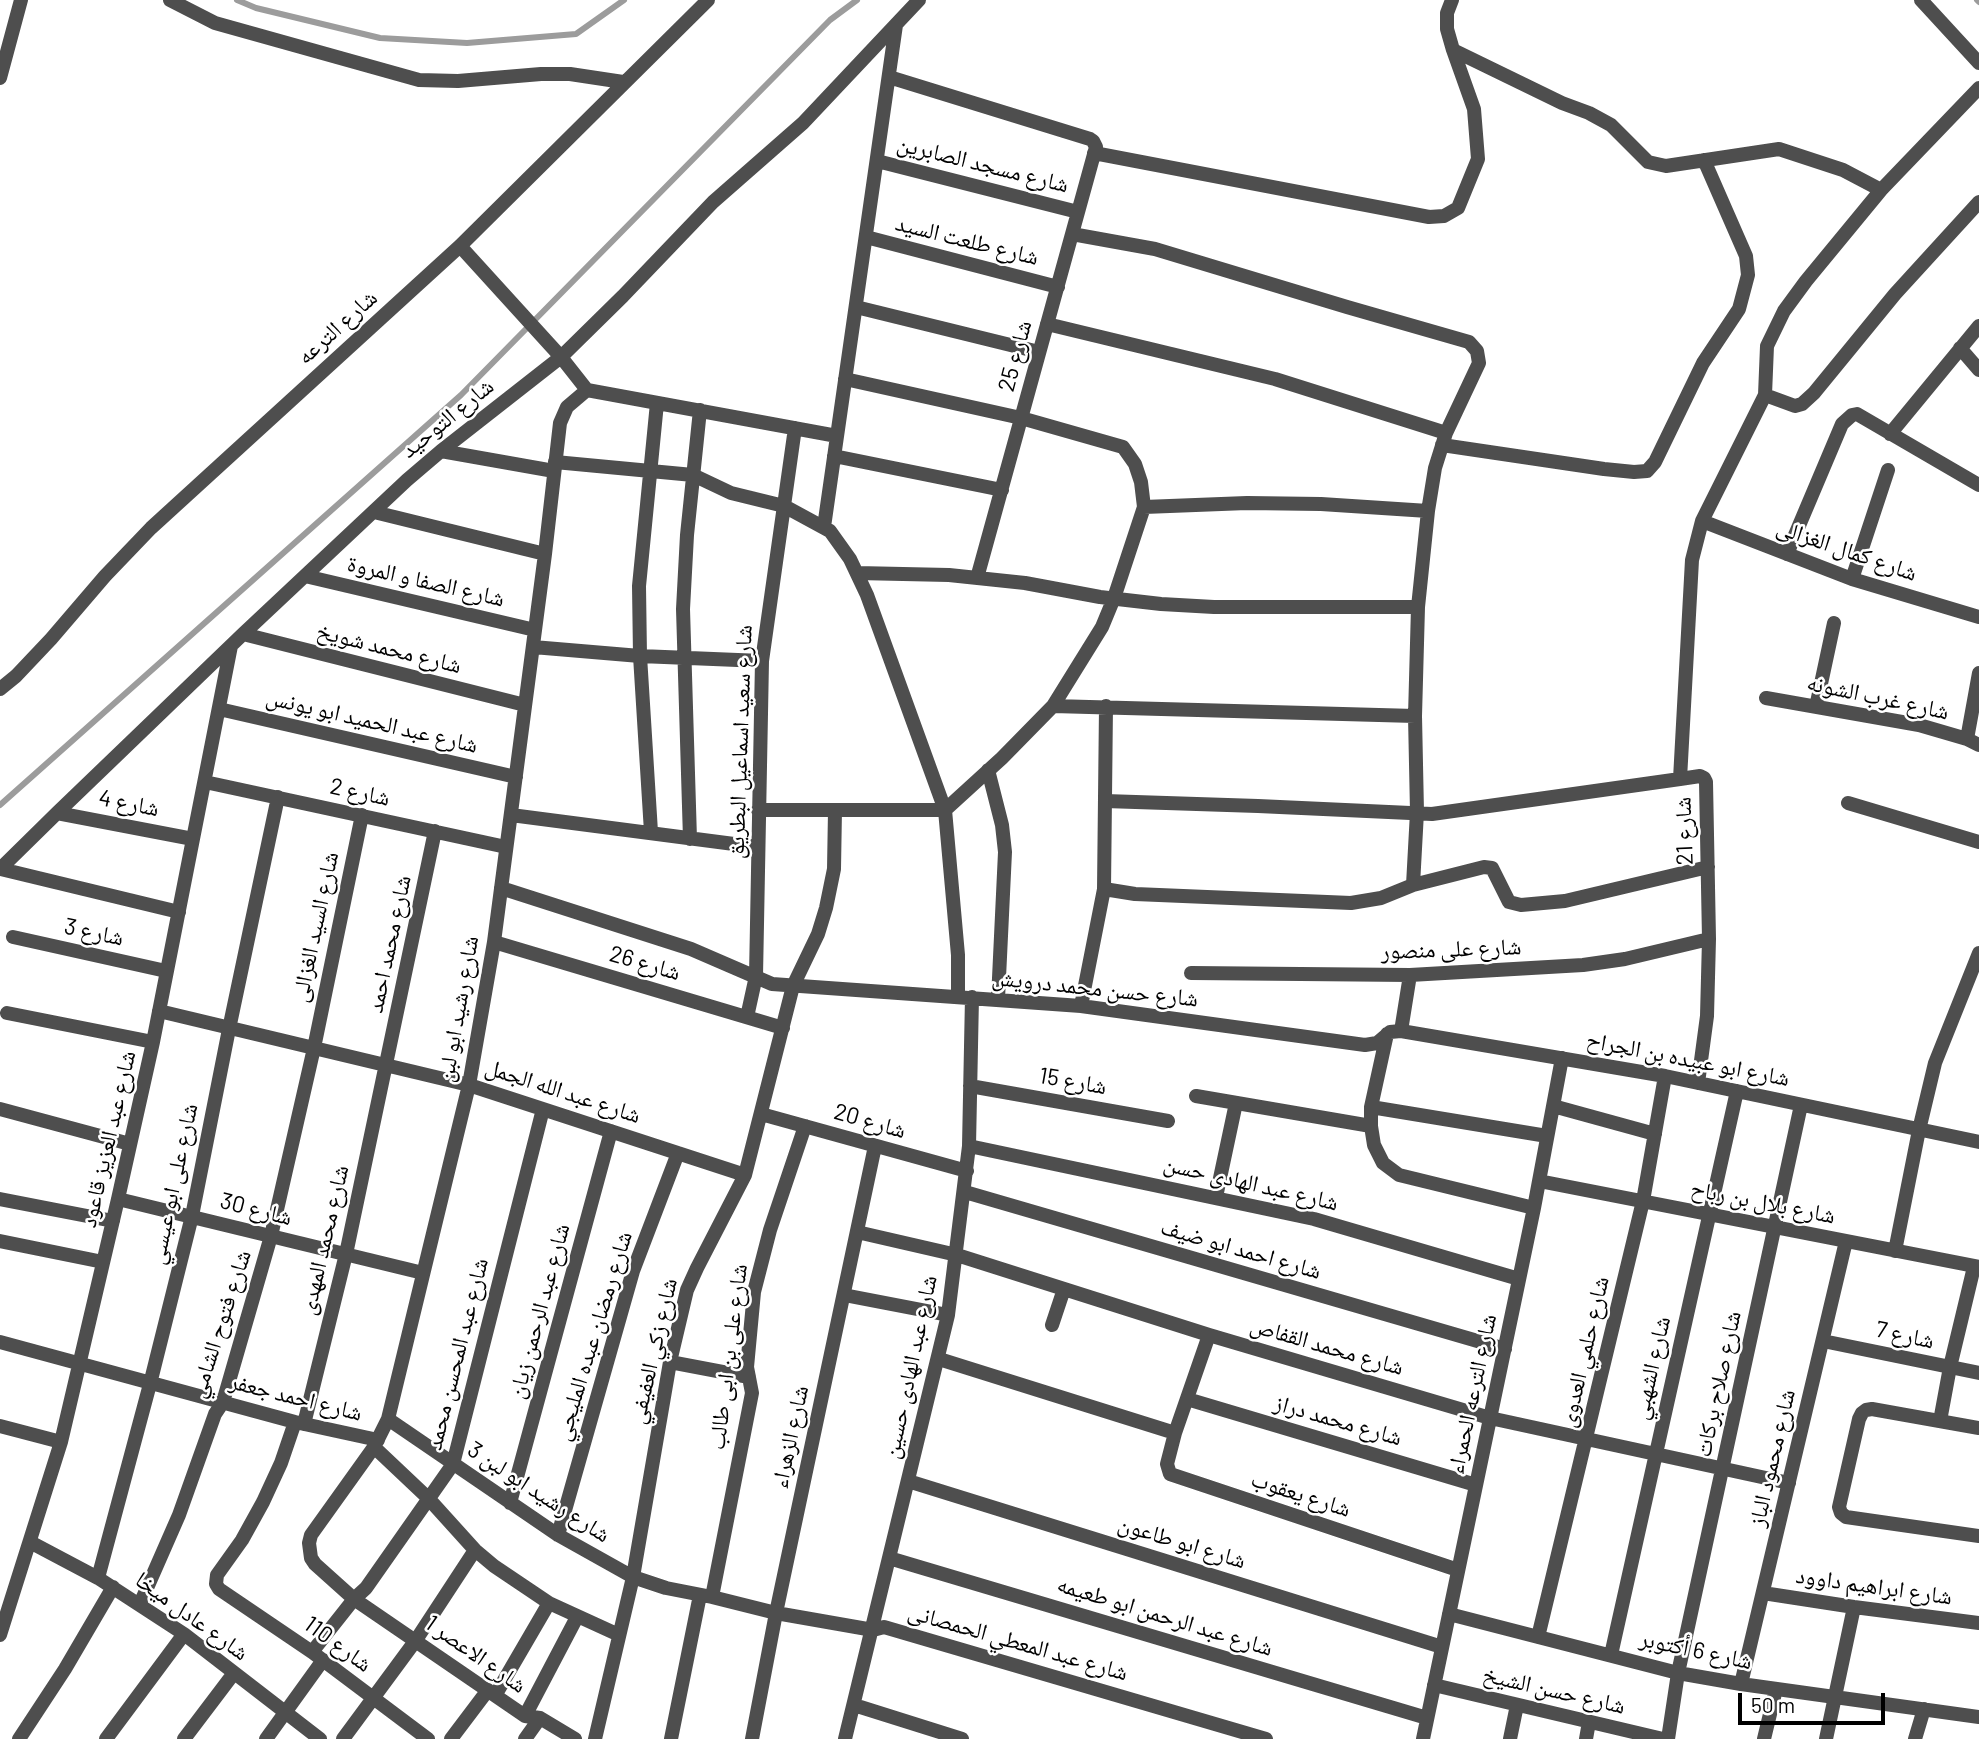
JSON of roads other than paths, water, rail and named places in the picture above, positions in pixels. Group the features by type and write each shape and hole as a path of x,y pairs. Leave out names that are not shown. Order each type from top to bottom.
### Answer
{"street":[{"path":"0,78 21,0"},
{"path":"170,0 215,23 419,80 458,81 570,74 623,82"},
{"name":"شارع الترعه","path":"0,689 51,639 151,528 460,246 708,0"},
{"name":"شارع التوحيد","path":"0,869 231,645 440,451 561,357 713,202 803,123 919,0"},
{"path":"889,77 1090,139 1095,150 1429,217 1444,216 1458,208 1478,159 1474,109 1447,29 1447,13 1452,0"},
{"path":"1921,0 1979,63"},
{"path":"440,451 555,467 649,470 693,475 731,493 784,506 824,527 896,25"},
{"path":"1453,50 1611,125 1648,162 1666,166 1779,149 1843,170 1881,190"},
{"path":"1979,88 1881,190 1784,311 1767,346 1765,395 1795,406 1802,404 1895,293 1979,202"},
{"name":"شارع 25","path":"977,578 1095,150"},
{"path":"1047,324 1275,379 1444,439 1604,469 1647,471 1655,462 1703,363 1739,310 1748,275 1746,256 1704,160"},
{"name":"شارع مسجد الصابرين","path":"877,161 1078,212"},
{"path":"1072,234 1155,249 1469,342 1477,351 1479,363 1444,439 1435,468 1428,511 1418,607 1415,716 1417,813 1413,884"},
{"name":"شارع طلعت السيد","path":"866,237 1058,286"},
{"path":"460,246 561,357 587,390 837,436"},
{"path":"856,307 1040,352"},
{"path":"1891,434 1979,326"},
{"path":"1961,348 1979,370"},
{"path":"758,810 944,810 1053,706 1101,626 1114,598 1144,507 1141,482 1135,464 1123,447 1021,418 845,379"},
{"name":"شارع رشيد ابو لبن","path":"354,1599 315,1564 309,1543 311,1535 376,1444 388,1419 469,1085 494,942 560,423 567,407 587,390"},
{"name":"شارع 21","path":"1698,1083 1707,1016 1709,939 1705,780 1700,776 1680,779 1692,560 1702,521 1765,395"},
{"path":"651,832 640,656 639,586 657,403"},
{"path":"691,839 683,609 684,572 700,410"},
{"path":"1787,554 1844,420 1852,415 1857,414 1979,485"},
{"name":"شارع سعيد اسماعيل البطريق","path":"747,1017 756,976 762,661 795,428"},
{"path":"834,456 1002,490"},
{"path":"1852,579 1888,470"},
{"path":"1144,507 1247,503 1321,504 1428,511"},
{"path":"374,512 545,554"},
{"name":"شارع كمال الغزالى","path":"1702,521 1852,579 1979,617"},
{"name":"شارع عبد الهادى حسين","path":"824,527 830,531 857,573 944,810 958,955 965,997 970,1086 965,1192 948,1315 845,1739"},
{"path":"857,573 949,575 1025,583 1161,604 1214,607 1418,607"},
{"name":"شارع الصفا و المروة","path":"306,576 535,630"},
{"path":"1816,707 1834,623"},
{"name":"شارع محمد شويخ","path":"243,634 525,705"},
{"name":"شارع عبد العزيز قاعود","path":"0,1635 5,1607 30,1542 61,1442 113,1222 153,1042 231,645"},
{"path":"533,647 640,656 762,661"},
{"path":"1973,742 1979,675"},
{"name":"شارع غرب الشونه","path":"1766,698 1919,725 1973,742"},
{"path":"1053,706 1415,716"},
{"path":"1081,1006 1104,889 1106,706"},
{"name":"شارع عبد الحميد ابو يونس","path":"219,709 516,777"},
{"path":"988,770 1002,825 1005,852 998,999"},
{"path":"1105,801 1432,814 1680,779"},
{"name":"شارع 2","path":"205,782 506,847"},
{"name":"شارع على ابو عيسي","path":"98,1578 192,1216 278,797"},
{"path":"1848,803 1979,842"},
{"name":"شارع زكي العفيفي","path":"595,1739 633,1577 670,1362 687,1290 746,1175 793,986 818,934 826,908 834,869 835,810"},
{"name":"شارع 4","path":"57,813 193,839"},
{"path":"511,815 757,847"},
{"name":"شارع السيد الغزالى","path":"314,1048 362,816"},
{"name":"شارع محمد احمد","path":"387,1065 435,831"},
{"path":"1104,889 1135,894 1351,903 1381,898 1413,884 1484,867 1492,868 1510,902 1521,905 1565,901 1709,867"},
{"path":"0,869 179,912"},
{"name":"شارع حسن محمد درويش","path":"501,888 691,949 772,984 1081,1006 1365,1045 1377,1043 1394,1032"},
{"name":"شارع 3","path":"13,937 166,971"},
{"name":"شارع على منصور","path":"1191,973 1409,975 1594,964 1709,939"},
{"name":"شارع 26","path":"494,942 783,1028"},
{"path":"1895,1251 1935,1063 1979,953"},
{"path":"1409,975 1371,1107 1371,1126 1378,1154 1390,1170 1399,1175 1534,1208"},
{"name":"شارع عبد الله الجمل","path":"159,1011 469,1085 746,1175"},
{"path":"8,1013 153,1042"},
{"name":"شارع ابو عبيده بن الجراح","path":"1394,1032 1665,1076 1979,1142"},
{"name":"شارع فتوح الشامي","path":"140,1604 179,1515 215,1414 223,1402 271,1236 314,1048"},
{"name":"شارع الترعه الحمراء","path":"1423,1739 1534,1208 1562,1058"},
{"name":"شارع محمد المهدى","path":"219,1589 216,1578 242,1540 263,1502 299,1423 346,1254 387,1065"},
{"name":"شارع حلمي العدوى","path":"1538,1637 1643,1201 1665,1076"},
{"name":"شارع 15","path":"970,1086 1168,1121"},
{"name":"شارع الشهبي","path":"1611,1655 1737,1091"},
{"path":"1196,1096 1371,1126"},
{"path":"1216,1197 1236,1103"},
{"name":"شارع صلاح بركات","path":"1665,1739 1801,1105"},
{"path":"1553,1106 1655,1134"},
{"path":"1371,1107 1547,1136"},
{"path":"0,1109 130,1144"},
{"name":"شارع عبد المحسن محمد","path":"266,1739 354,1599 366,1588 453,1464 543,1109"},
{"name":"شارع 20","path":"761,1114 967,1171"},
{"name":"شارع على بن ابى طالب","path":"671,1739 750,1401 751,1385 747,1367 754,1292 770,1230 805,1126"},
{"name":"شارع عبد الرحمن زيان","path":"510,1503 611,1131"},
{"name":"شارع الزهراء","path":"752,1739 875,1146"},
{"name":"شارع عبد الهادى حسن","path":"969,1146 1216,1197 1340,1226 1519,1279"},
{"name":"شارع رمضان عبده المليجي","path":"558,1535 633,1271 678,1153"},
{"name":"شارع بلال بن رباح","path":"1539,1181 1977,1267"},
{"name":"شارع احمد ابو ضيف","path":"965,1192 1505,1349"},
{"path":"0,1199 113,1222"},
{"name":"شارع 30","path":"118,1199 423,1273"},
{"name":"شارع محمد القفاص","path":"857,1231 957,1255 1209,1335 1490,1418 1789,1483"},
{"path":"0,1241 103,1262"},
{"name":"شارع محمود الباز","path":"1741,1685 1846,1241"},
{"path":"1940,1421 1950,1367 1977,1267"},
{"path":"1052,1325 1064,1289"},
{"path":"844,1295 948,1315"},
{"path":"939,1359 1175,1433 1209,1335"},
{"name":"شارع 7","path":"1823,1341 1979,1373"},
{"name":"شارع احمد جعفر","path":"0,1342 376,1444"},
{"path":"670,1362 749,1377"},
{"name":"شارع محمد دراز","path":"1187,1399 1476,1485"},
{"path":"1979,1428 1869,1409 1864,1411 1839,1507 1843,1515 1979,1536"},
{"name":"شارع رشيد ابو لبن 3","path":"388,1419 558,1535 633,1577"},
{"path":"0,1426 61,1442"},
{"name":"شارع يعقوب","path":"1175,1433 1167,1464 1170,1474 1458,1570"},
{"path":"376,1444 475,1550 512,1579 549,1603 620,1635"},
{"name":"شارع ابو طاعون","path":"908,1481 1442,1647"},
{"name":"شارع عادل ميخا","path":"30,1542 140,1604 184,1634 320,1739"},
{"path":"343,1739 416,1640 475,1550"},
{"name":"شارع عبد الرحمن ابو طعيمه","path":"889,1558 1427,1718"},
{"name":"شارع عبد المعطي الحمصانى","path":"633,1577 666,1588 776,1613 873,1630 884,1627 1258,1738"},
{"path":"19,1739 65,1669 113,1587"},
{"name":"شارع 110","path":"219,1589 318,1656 428,1739"},
{"name":"شارع ابراهيم داوود","path":"1763,1593 1979,1623"},
{"name":"شارع الاعصر 1","path":"354,1599 492,1692 575,1739"},
{"path":"451,1739 492,1692 549,1603"},
{"path":"1826,1739 1854,1607"},
{"name":"شارع 6 أكتوبر","path":"1449,1614 1678,1673 1741,1685 1979,1717"},
{"path":"525,1739 532,1717 578,1617"},
{"path":"106,1739 184,1634"},
{"path":"184,1739 234,1673"},
{"name":"شارع حسن الشيخ","path":"1434,1685 1665,1739"},
{"path":"1764,1739 1776,1689"},
{"path":"1510,1739 1517,1704"},
{"path":"854,1705 927,1734 962,1739"},
{"path":"1915,1739 1924,1709"},
{"path":"1586,1739 1589,1722"}],"waterway":[{"path":"237,0 256,8 380,38 467,43 576,34 624,0"},
{"path":"0,805 461,395 830,20 857,0"}]}
